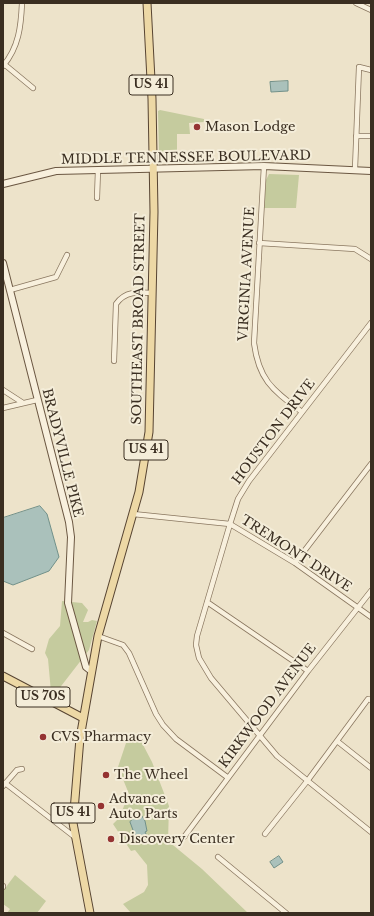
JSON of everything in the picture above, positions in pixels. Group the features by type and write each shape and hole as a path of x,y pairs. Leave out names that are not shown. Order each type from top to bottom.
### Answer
{"main road":[{"name":"SOUTHEAST BROAD STREET","path":"88,912 76,838 73,806 82,718 98,636 133,514 144,464 148,432 152,293 153,168 152,99 147,3"},
{"name":"MIDDLE TENNESSEE BOULEVARD","path":"3,184 56,171 264,166 354,169 371,171"},
{"name":"BRADYVILLE PIKE","path":"3,263 37,400 63,493 69,522 71,548 68,603 86,667 91,671"},
{"name":"US 70S","path":"3,676 82,718"}],"street":[{"path":"22,3 21,27 17,42 4,65 33,88"},
{"path":"356,3 371,10"},
{"path":"354,169 359,66 371,70"},
{"path":"356,136 371,136"},
{"name":"VIRGINIA AVENUE","path":"264,166 254,343 256,359 266,380 274,391 302,412"},
{"path":"97,198 98,170"},
{"path":"259,243 355,249 371,259"},
{"path":"10,290 56,277 67,255"},
{"path":"114,360 116,304 119,299 131,292 152,293"},
{"name":"HOUSTON DRIVE","path":"259,736 204,668 199,658 196,645 197,636 238,499 249,481 371,323"},
{"path":"3,390 23,403"},
{"path":"3,408 37,400"},
{"path":"295,564 371,464"},
{"name":"TREMONT DRIVE","path":"133,514 230,524 295,564 371,617"},
{"name":"KIRKWOOD AVENUE","path":"184,837 227,777 371,591"},
{"path":"207,602 308,671"},
{"path":"3,633 32,649"},
{"path":"98,636 123,645 126,649 156,714 168,732 227,777"},
{"path":"265,834 308,780 368,699 371,700"},
{"path":"259,736 277,756 371,832"},
{"path":"337,741 371,768"},
{"path":"22,769 18,770 4,784 76,838"},
{"path":"218,857 286,913"}],"green space":[{"path":"160,110 204,119 204,122 189,123 190,134 177,134 177,158 206,159 206,161 167,161 162,159 159,153 158,111"},
{"path":"269,174 299,175 296,208 264,208 266,180"},
{"path":"62,601 82,603 88,610 83,622 92,620 97,621 89,650 55,694 51,692 48,659 45,653 49,639 60,626"},
{"path":"141,741 152,762 169,806 168,841 202,869 248,913 131,913 123,904 144,892 148,885 147,865 135,850 131,851 113,824 119,818 129,794 118,767 126,743"},
{"path":"15,875 46,901 37,913 7,913 10,909 3,904 3,891"}],"water":[{"path":"288,81 288,91 271,92 270,82"},
{"path":"40,506 47,514 59,557 49,571 13,585 3,581 3,518"},
{"path":"140,813 145,821 147,831 145,832 147,836 137,841 130,822"},
{"path":"279,856 283,862 274,868 270,862"}],"place":[{"name":"Mason Lodge","path":"197,127"},
{"name":"CVS Pharmacy","path":"43,737"},
{"name":"The Wheel","path":"106,775"},
{"name":"Advance Auto Parts","path":"101,806"},
{"name":"Discovery Center","path":"111,839"}]}
